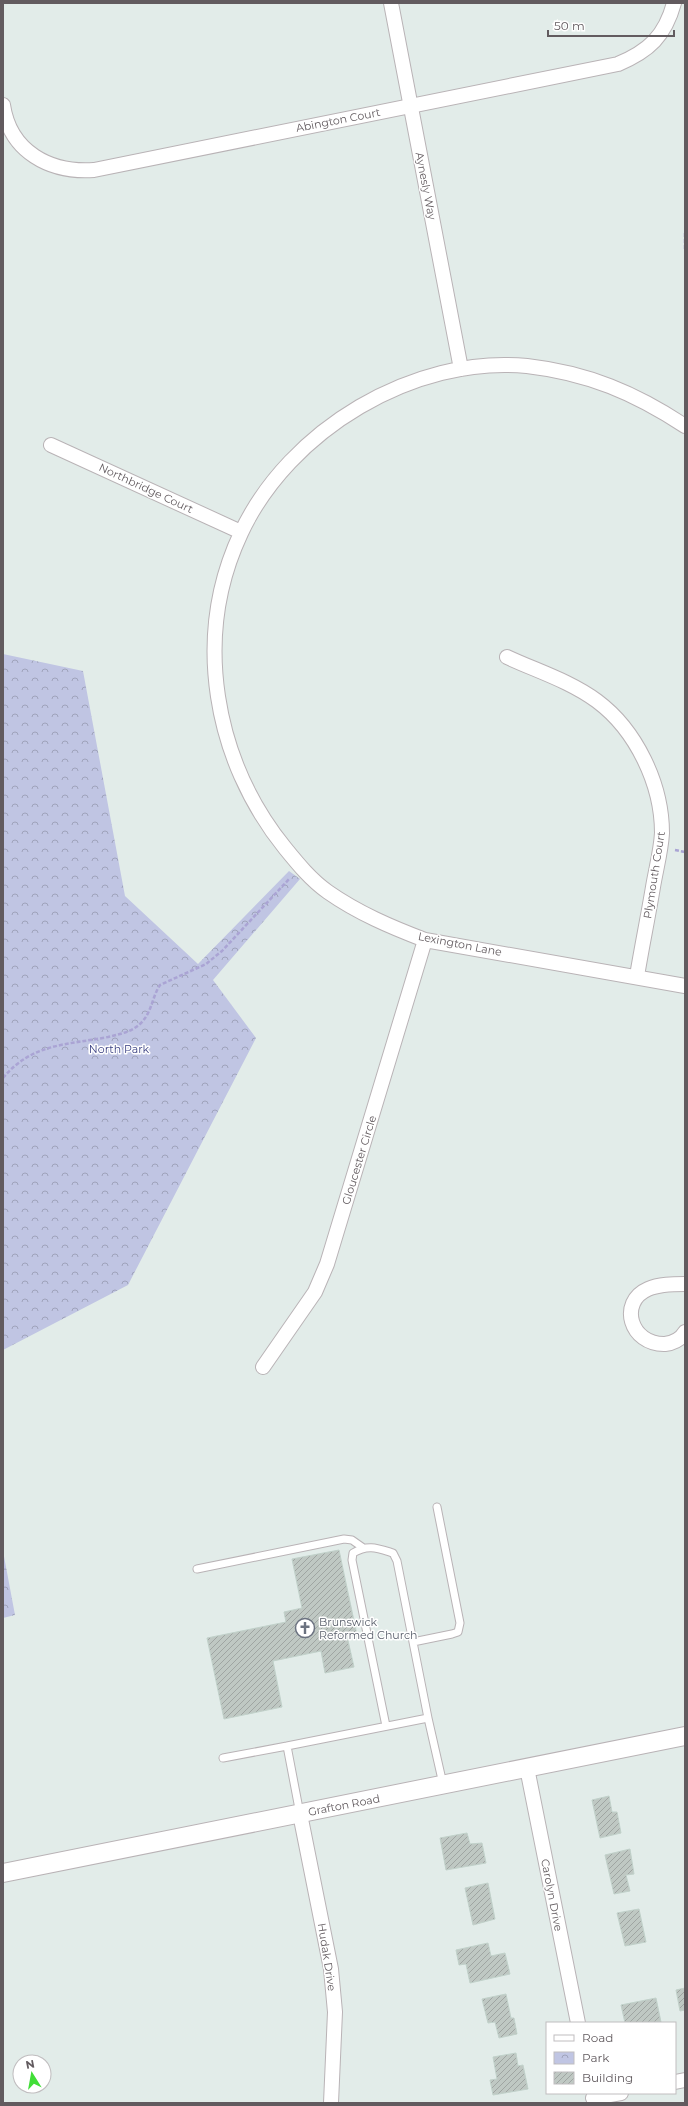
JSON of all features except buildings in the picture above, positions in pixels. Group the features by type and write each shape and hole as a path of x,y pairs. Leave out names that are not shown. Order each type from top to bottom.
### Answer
{"street":[{"name":"Aynesly Way","path":"391,3 461,369"},
{"name":"Abington Court","path":"3,105 5,115 12,132 25,148 40,160 57,168 76,171 94,170 618,64 635,57 650,46 663,32 671,17 674,3"},
{"name":"Lexington Lane","path":"685,426 656,407 627,392 593,380 563,372 526,366 495,366 461,369 399,387 366,402 336,422 305,446 283,470 241,532 228,567 220,601 215,638 214,674 219,709 227,744 256,808 300,867 327,891 390,927 425,940 637,976 685,986"},
{"name":"Northbridge Court","path":"51,445 241,532"},
{"name":"Plymouth Court","path":"507,657 574,686 598,701 627,731 647,768 656,792 662,834 637,976"},
{"name":"Gloucester Circle","path":"263,1367 315,1292 328,1264 425,940"},
{"path":"685,1284 666,1285 648,1289 636,1297 631,1309 633,1327 643,1339 656,1344 671,1343 683,1336 685,1332"},
{"name":"Grafton Road","path":"3,1874 685,1736"},
{"name":"Carolyn Drive","path":"527,1768 578,2022"},
{"name":"Hudak Drive","path":"300,1814 331,1969 335,2012 331,2103"},
{"path":"593,2098 615,2094"}],"lane":[{"path":"413,1642 458,1632 460,1623 437,1507"},
{"path":"197,1569 344,1539 352,1540 362,1547"},
{"path":"386,1726 352,1560 352,1553 362,1547 374,1546 393,1553 397,1561 428,1718 444,1785"},
{"path":"223,1758 428,1718"},
{"path":"287,1746 300,1814"}],"path":[{"path":"685,233 685,249"},
{"path":"3,1078 27,1056 48,1047 103,1038 134,1029 149,1012 160,985 206,964 222,951 300,867"}],"green space":[{"name":"North Park","path":"3,654 83,671 125,896 198,964 289,871 300,879 213,980 256,1038 128,1285 3,1350"},
{"path":"3,1551 15,1615 3,1618"}],"place":[{"name":"Brunswick Reformed Church","path":"305,1628"}]}
